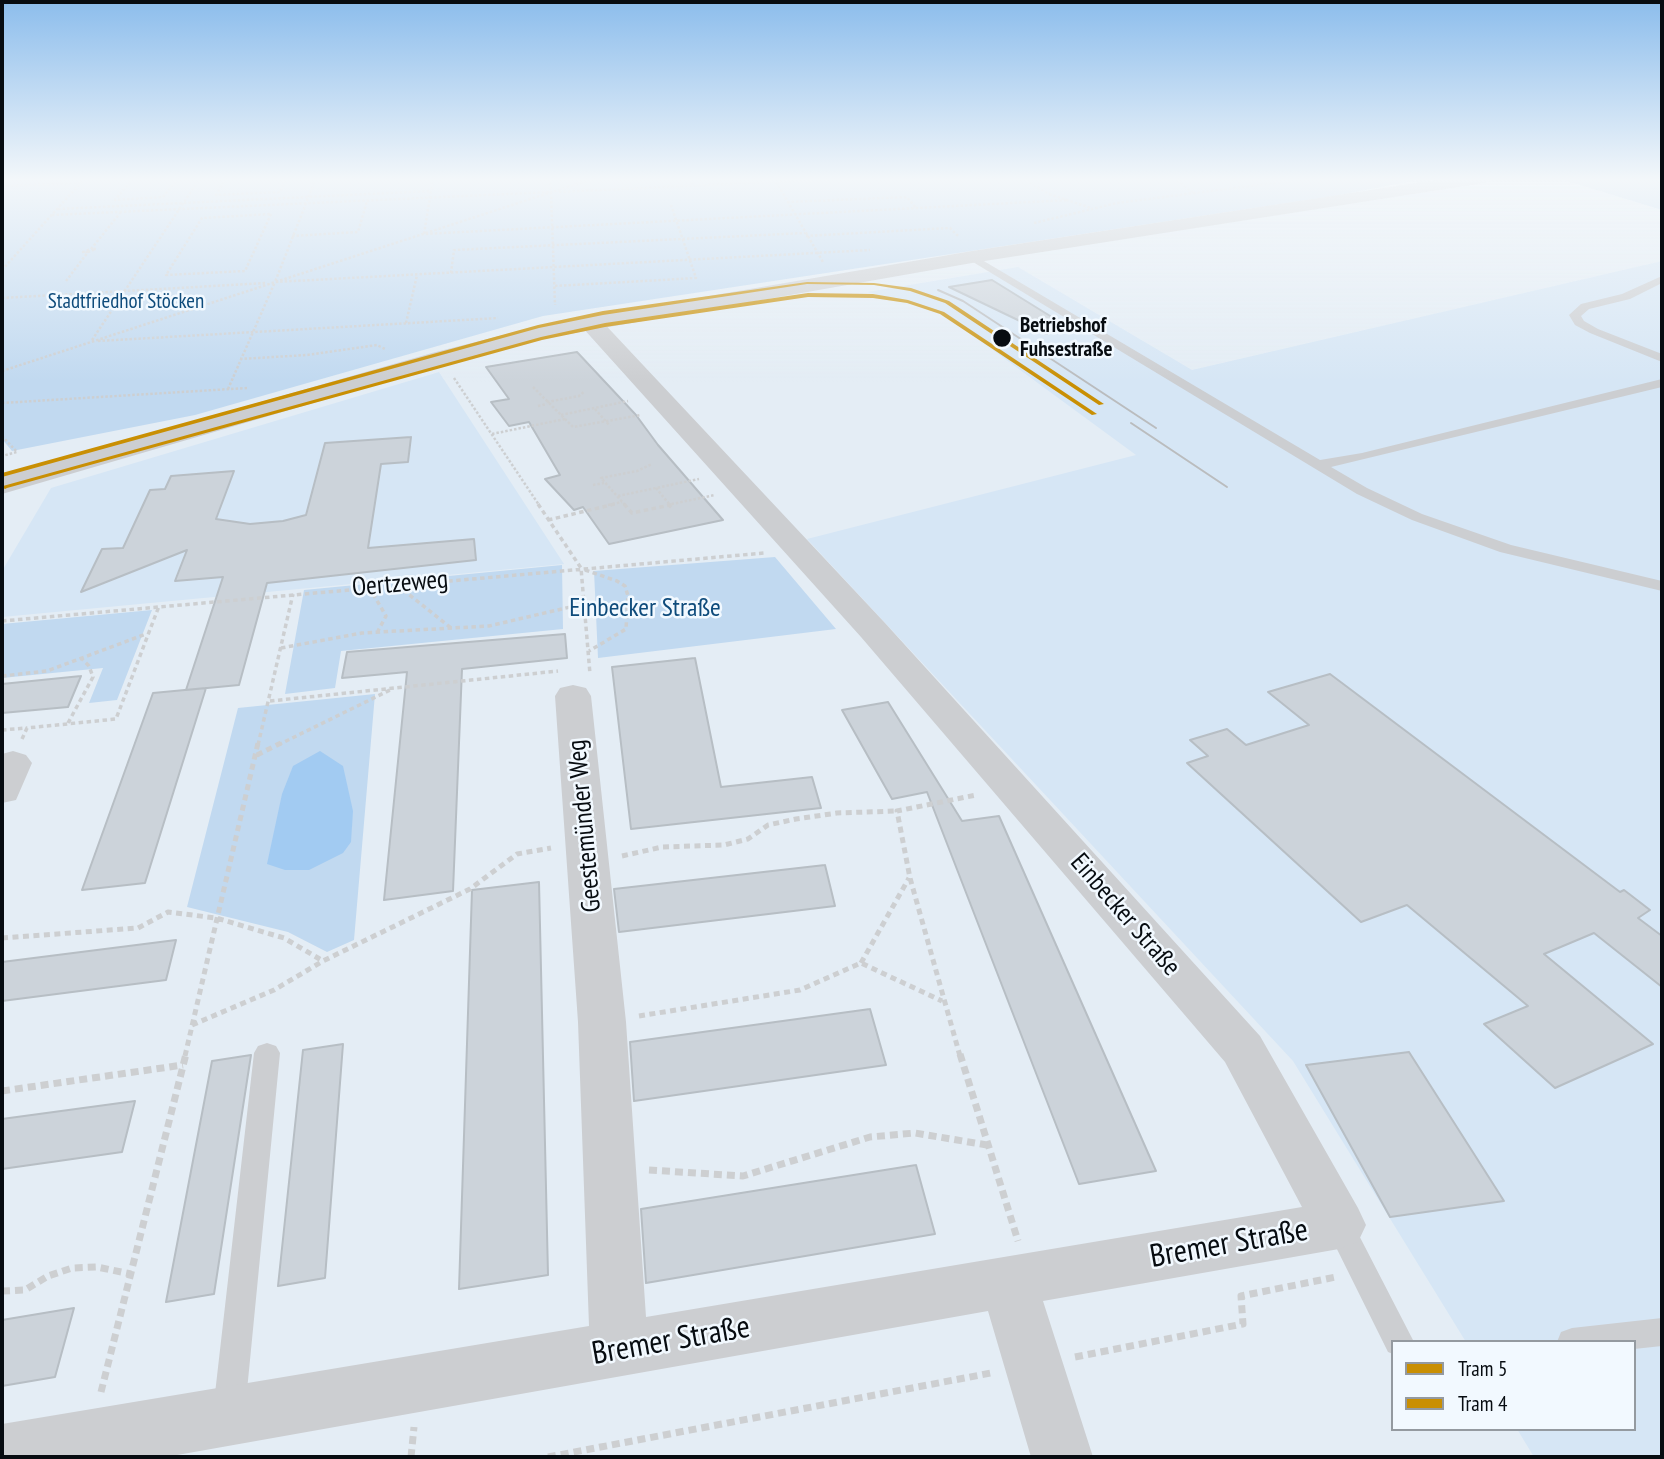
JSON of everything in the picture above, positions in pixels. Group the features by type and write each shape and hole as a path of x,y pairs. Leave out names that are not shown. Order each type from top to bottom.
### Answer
{"street":[{"path":"5,481 441,358 590,322 989,246"},
{"name":"Einbecker Straße","path":"590,322 1012,787 1243,1049 1351,1249"},
{"name":"Geestemünder Weg","path":"575,676 601,1022 618,1350"},
{"name":"Bremer Straße","path":"2,1455 1019,1280 1351,1249"},
{"path":"1019,1280 1033,1365 1062,1457"}],"lane":[{"path":"968,249 1362,491 1417,516 1506,549 1662,586"},
{"path":"1662,279 1626,297 1585,306 1574,315 1579,323 1594,331 1662,358"},
{"path":"1316,465 1362,457 1662,383"},
{"path":"1603,397 1662,396"},
{"path":"229,1416 267,1053"},
{"path":"1351,1249 1398,1340"},
{"path":"1590,1340 1662,1332"}],"path":[{"path":"2,270 24,246"},
{"path":"66,281 94,246"},
{"path":"91,342 154,246"},
{"path":"184,246 166,275 245,271 256,246"},
{"path":"228,389 288,246"},
{"path":"2,371 386,246"},
{"path":"452,273 454,250 531,246"},
{"path":"553,246 555,305"},
{"path":"555,286 696,278 686,246"},
{"path":"2,298 870,250"},
{"path":"406,323 417,275"},
{"path":"91,342 505,318"},
{"path":"240,359 307,355 377,345 393,352"},
{"path":"441,358 581,568 589,650"},
{"path":"533,387 558,415 575,429 608,424 663,403"},
{"path":"538,406 579,396 585,391"},
{"path":"558,415 595,408 663,403"},
{"path":"595,408 608,424"},
{"path":"491,434 566,419"},
{"path":"2,436 17,452 2,456"},
{"path":"652,464 637,471 601,478 633,514 671,506 733,481"},
{"path":"617,496 656,488 733,481"},
{"path":"593,485 605,483"},
{"path":"656,488 671,506"},
{"path":"548,520 622,502"},
{"name":"Oertzeweg","path":"2,621 799,550"},
{"path":"270,701 394,688 575,676 589,650 626,629 628,596 625,586 617,581 581,568"},
{"path":"396,584 451,629"},
{"path":"369,587 386,616 378,632"},
{"path":"89,1441 183,1065 293,594"},
{"path":"281,648 378,632 489,626 583,604"},
{"path":"26,728 116,719 146,634 159,606"},
{"path":"2,676 47,671 146,634"},
{"path":"68,723 93,677 89,666 81,658"},
{"path":"256,756 394,688"},
{"path":"6,761 26,728"},
{"path":"6,761 26,728"},
{"path":"192,1025 274,990 323,961 471,889 517,854 587,851 620,857 662,847 724,845 748,839 768,825 796,819 838,813 897,811 1012,787"},
{"path":"897,811 910,877 943,1001 987,1145 1019,1280"},
{"path":"601,1022 800,990 861,962 910,877"},
{"path":"2,938 138,928 168,912 216,918 284,938 323,961"},
{"path":"861,962 943,1001"},
{"path":"2,1091 183,1065"},
{"path":"608,1168 743,1176 870,1137 915,1133 987,1145"},
{"path":"548,1457 1243,1324 1241,1296 1351,1249"},
{"path":"2,1291 25,1290 48,1276 72,1268 97,1267 131,1274"}],"shaded area":[{"path":"1662,261 1662,1457 1534,1457 1518,1431 1636,1431 1636,1340 1465,1340 1293,1061 807,539 1136,455 941,312 867,292 1018,267 1192,370"},
{"path":"439,372 564,564 2,617 2,571 51,488"}],"green space":[{"name":"Stadtfriedhof Stöcken","path":"2,246 1004,246 543,316 195,415 12,451 2,439"},
{"name":"Einbecker Straße","path":"775,557 836,629 598,658 594,571"},
{"path":"562,565 563,629 341,651 335,688 285,694 304,590"},
{"path":"152,610 117,700 89,703 103,668 2,678 2,624"},
{"path":"375,694 354,940 327,952 288,932 187,907 238,708"}],"water":[{"path":"320,751 343,766 353,811 351,842 343,853 309,870 285,870 267,864 282,794 293,766"}],"building":[{"path":"992,280 1055,319 1047,334 949,287"},
{"path":"577,352 636,415 658,445 723,520 609,544 583,507 574,510 545,479 560,475 529,422 509,426 491,402 509,399 486,367"},
{"path":"411,437 408,462 381,464 368,548 474,539 476,560 267,583 239,685 186,690 223,577 175,581 187,550 81,592 102,549 123,548 150,490 165,489 171,476 234,471 216,519 250,524 283,521 306,515 325,443"},
{"path":"565,634 567,658 462,669 453,891 384,900 407,672 342,678 347,652"},
{"path":"695,658 721,787 812,777 821,808 631,829 612,667"},
{"path":"1330,674 1620,892 1624,890 1650,910 1638,918 1662,936 1662,987 1594,933 1544,954 1653,1044 1555,1088 1484,1024 1528,1006 1407,905 1361,922 1187,763 1208,756 1190,740 1227,729 1246,745 1309,725 1268,692"},
{"path":"81,676 68,707 2,713 2,684"},
{"path":"206,688 145,883 82,890 153,693"},
{"path":"888,702 962,821 999,816 1156,1171 1079,1184 927,792 892,799 842,710"},
{"path":"825,865 835,906 619,932 614,889"},
{"path":"539,882 548,1275 459,1289 472,890"},
{"path":"176,940 166,980 2,1001 2,962"},
{"path":"870,1009 886,1065 634,1101 630,1042"},
{"path":"343,1044 325,1278 278,1286 303,1050"},
{"path":"1409,1052 1504,1201 1390,1217 1306,1065"},
{"path":"251,1055 214,1294 166,1302 212,1061"},
{"path":"135,1101 122,1152 2,1169 2,1119"},
{"path":"916,1165 935,1234 646,1283 641,1209"},
{"path":"74,1308 55,1377 2,1386 2,1320"}],"tram line":[{"name":"5","path":"2,475 538,327 603,313 807,283 874,284 911,290 947,302 1101,404"},
{"path":"938,290 963,301 1156,428"},
{"name":"4","path":"5,487 541,339 605,325 808,295 873,296 908,302 942,313 1094,414"},
{"path":"1131,423 1227,487"}],"place":[{"name":"Betriebshof Fuhsestraße","path":"1002,338"}]}
